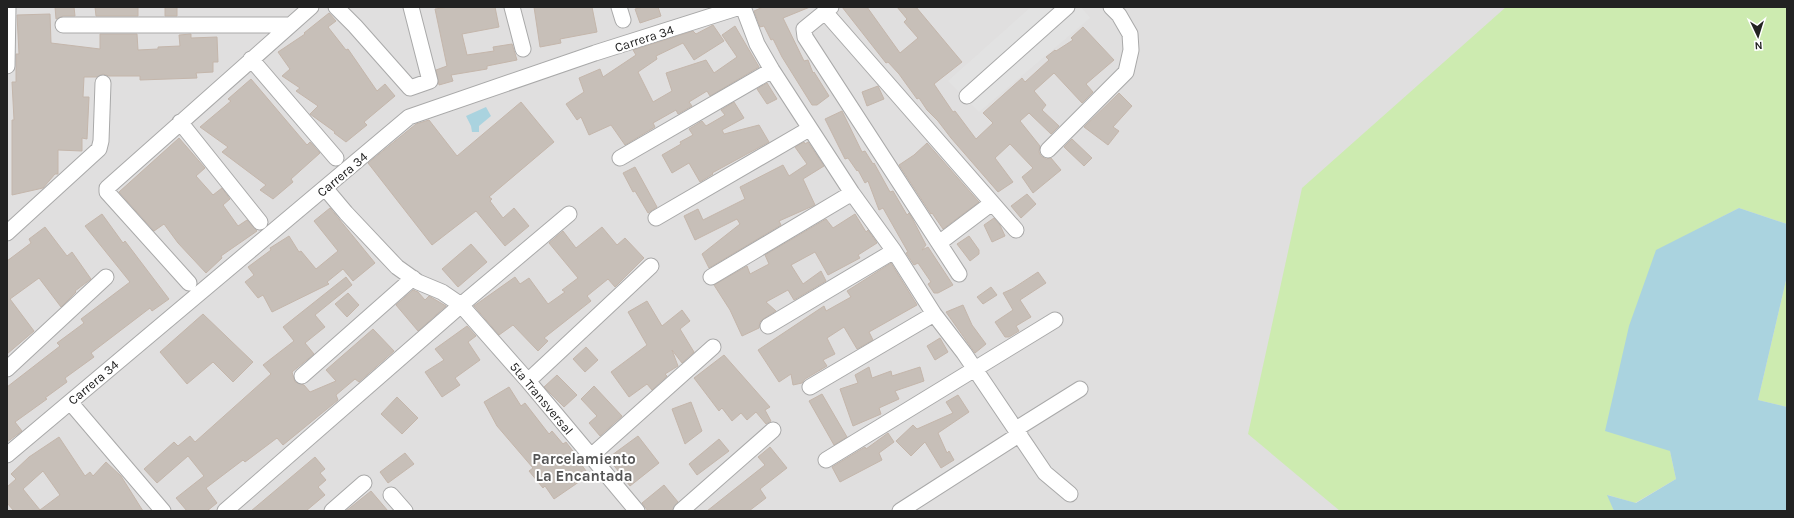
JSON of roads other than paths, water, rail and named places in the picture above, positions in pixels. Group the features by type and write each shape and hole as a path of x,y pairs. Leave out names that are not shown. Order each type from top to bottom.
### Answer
{"street":[{"path":"7,66 8,7"},
{"path":"189,283 107,192 107,188 311,7"},
{"path":"336,7 355,26 410,88 430,81 411,7"},
{"path":"512,7 523,49"},
{"path":"741,7 757,44 772,70 852,193 894,251 934,314 964,353 974,370 1018,431 1045,473 1070,494"},
{"name":"Carrera 34","path":"7,455 409,117 595,53 741,7"},
{"path":"967,96 1067,7"},
{"path":"1048,150 1126,72 1130,60 1130,34 1119,15 1111,7"},
{"path":"959,274 805,37 804,29 828,9 1016,230"},
{"path":"63,25 290,25"},
{"path":"251,59 336,158"},
{"path":"620,158 772,70"},
{"path":"7,233 99,149 101,141 102,83"},
{"path":"180,122 260,222"},
{"path":"656,218 809,129"},
{"name":"5ta Transversal","path":"326,188 346,213 397,267 413,278 442,292 461,305 528,381 637,511"},
{"path":"711,277 852,193"},
{"path":"939,243 992,203"},
{"path":"225,511 461,305 569,214"},
{"path":"768,326 894,251"},
{"path":"528,381 651,266"},
{"path":"7,368 106,277"},
{"path":"302,376 413,278"},
{"path":"810,387 934,314"},
{"path":"826,460 1055,320"},
{"path":"591,456 713,347"},
{"path":"900,511 1080,389"},
{"path":"70,402 163,511"},
{"path":"681,511 773,430"},
{"path":"332,511 364,483"},
{"path":"391,495 405,511"}],"water":[{"path":"486,107 491,116 479,126 479,132 472,132 466,116"},
{"path":"1739,208 1787,224 1787,276 1758,400 1787,407 1787,511 1614,511 1607,495 1636,503 1676,479 1670,451 1605,431 1629,326 1656,250"}],"district":[{"name":"Parcelamiento La Encantada","path":"584,468"}]}
